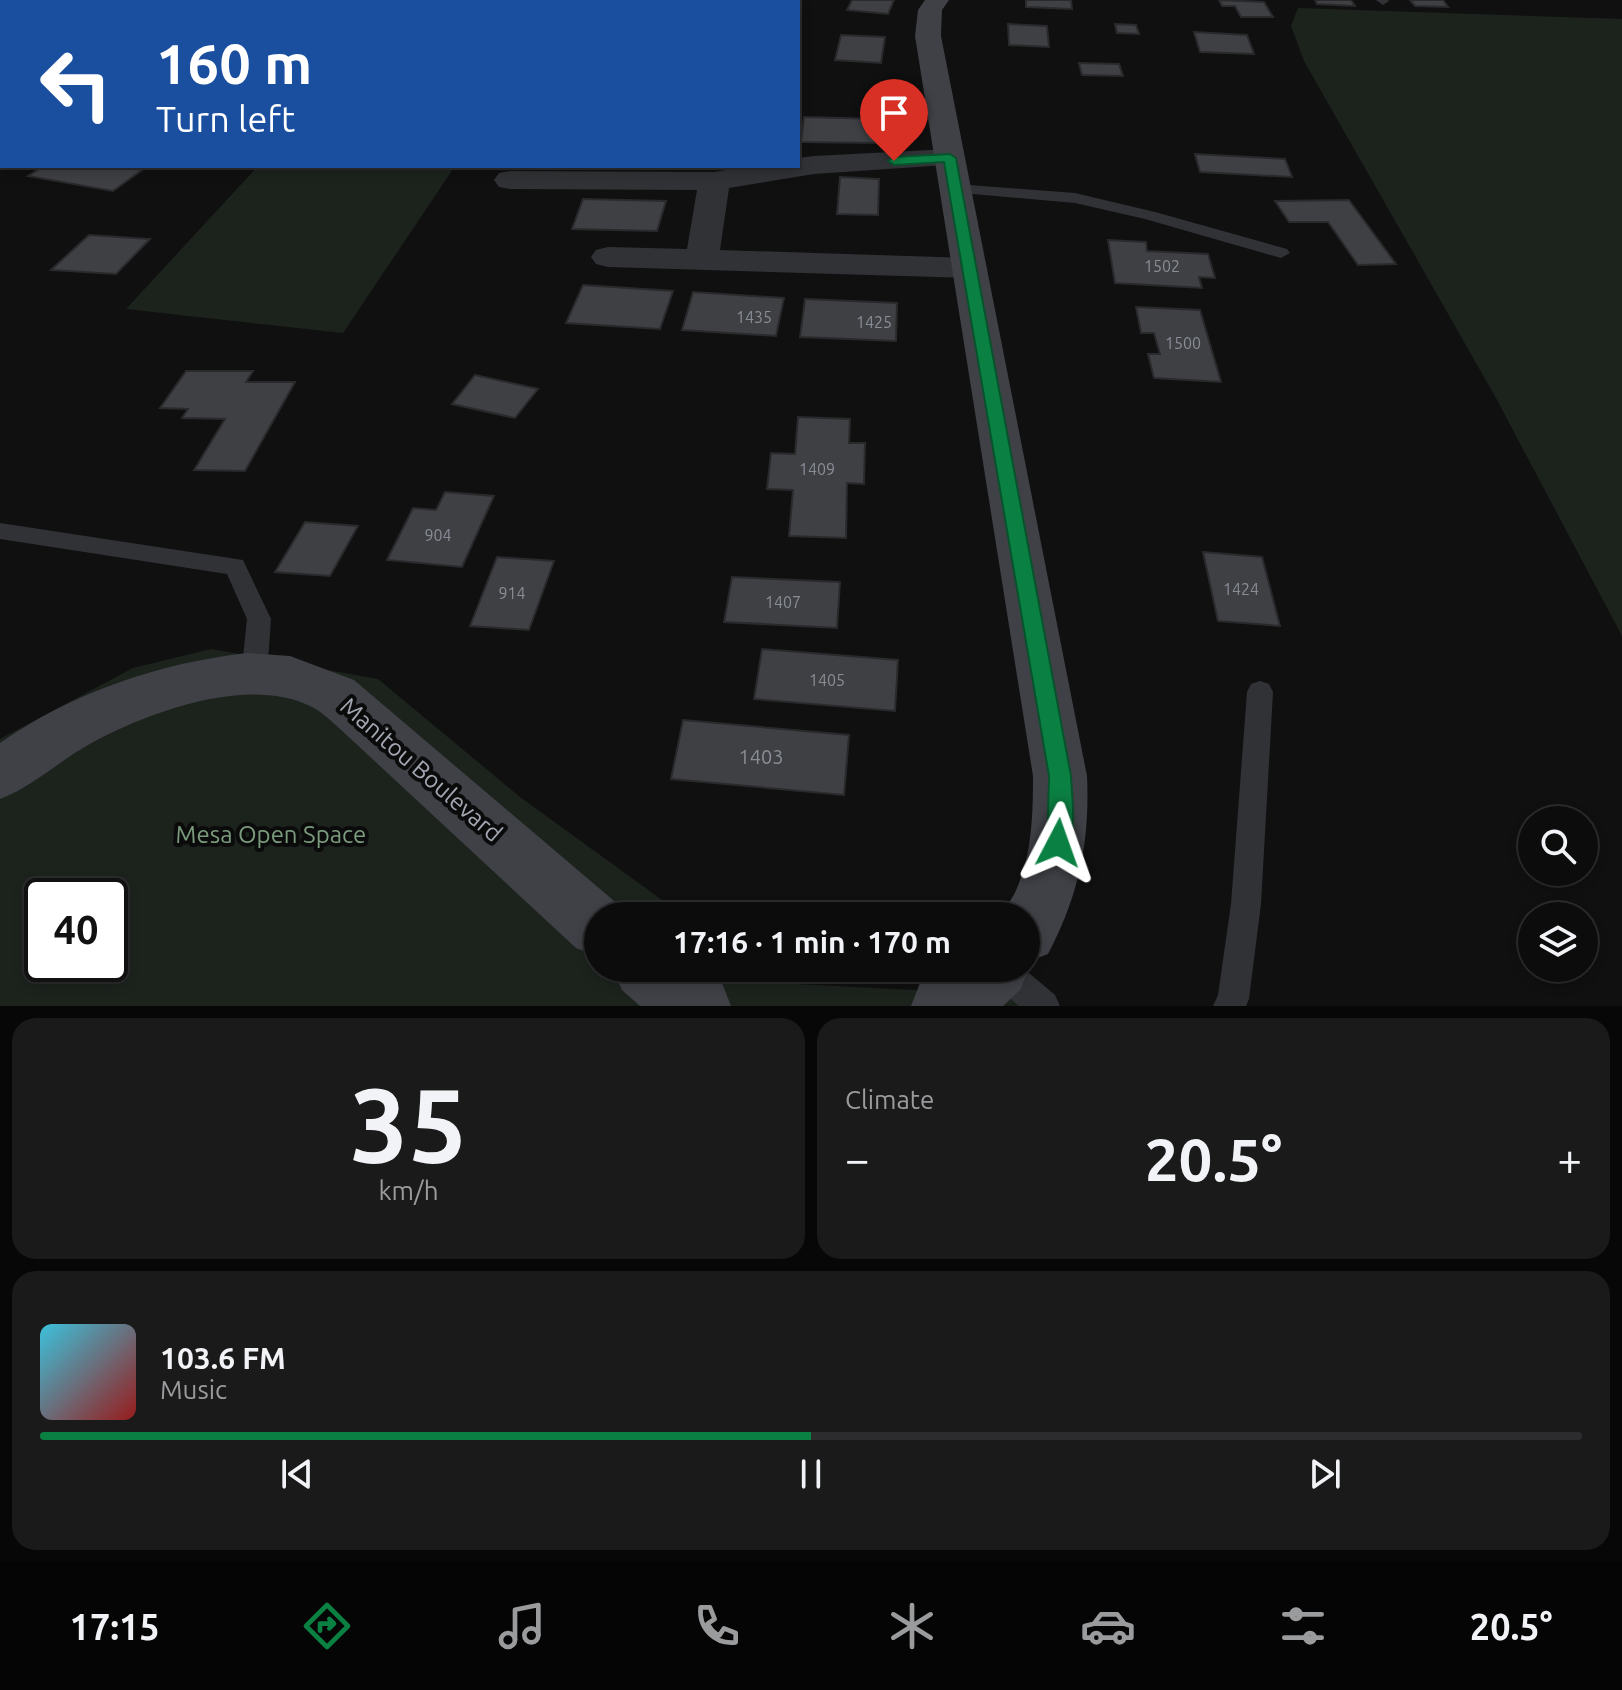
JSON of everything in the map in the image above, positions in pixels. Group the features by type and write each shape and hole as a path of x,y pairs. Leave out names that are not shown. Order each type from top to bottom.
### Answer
{"street":[{"path":"937,0 930,10 928,36 1060,776 1062,818 1055,868 1040,909"},
{"path":"800,167 814,165 953,173"},
{"path":"510,180 714,181 795,168"},
{"path":"702,260 714,181"},
{"path":"608,257 970,268"},
{"name":"Manitou Boulevard","path":"0,774 47,739 149,693 199,680 254,676 286,678 328,690 358,712 584,914"},
{"path":"660,982 699,1006"},
{"path":"943,1006 965,997 982,982"}],"lane":[{"path":"953,173 1149,215 1281,253"},
{"path":"0,531 235,566 259,619 254,676"},
{"path":"1229,1006 1233,999 1246,904 1260,692"},
{"path":"1015,982 1044,1006"}],"green space":[{"path":"1298,8 1622,19 1622,636 1496,398 1304,61 1291,26"},
{"path":"256,168 454,168 343,333 126,309"},
{"name":"Mesa Open Space","path":"211,649 378,679 520,797 665,902 584,902 584,982 775,982 1051,997 1054,1006 0,1006 0,739 133,668"}],"building":[{"path":"852,0 894,0 888,14 847,10"},
{"path":"1026,0 1071,0 1072,9 1026,7"},
{"path":"1219,0 1264,2 1273,17 1241,17 1235,6 1222,6"},
{"path":"1315,0 1351,0 1355,6 1317,4"},
{"path":"1410,0 1443,0 1448,7 1415,6"},
{"path":"1008,24 1047,26 1049,47 1009,45"},
{"path":"1115,24 1136,25 1139,34 1117,33"},
{"path":"1194,32 1247,35 1254,54 1200,52"},
{"path":"841,35 885,37 881,63 835,60"},
{"path":"1079,63 1119,64 1123,76 1082,75"},
{"path":"804,117 878,119 878,143 801,142"},
{"path":"1195,154 1285,159 1292,177 1200,172"},
{"path":"41,168 142,170 113,191 28,176"},
{"path":"840,177 879,179 878,215 837,214"},
{"path":"583,199 666,201 657,231 572,229"},
{"path":"1349,200 1396,264 1358,265 1328,222 1289,222 1275,201"},
{"path":"89,235 150,239 116,274 51,270"},
{"path":"1108,240 1146,242 1147,251 1208,254 1215,278 1199,277 1202,288 1115,283"},
{"path":"583,285 673,291 660,329 566,323"},
{"path":"693,292 784,298 776,336 682,330"},
{"path":"805,299 897,303 896,341 800,337"},
{"path":"1136,307 1200,310 1221,382 1154,378 1148,354 1160,354 1154,333 1141,333"},
{"path":"186,371 253,371 246,382 295,382 245,471 194,470 225,419 182,418 188,409 160,408"},
{"path":"475,375 538,389 515,418 452,404"},
{"path":"798,417 850,419 849,443 865,443 864,484 847,483 846,538 789,536 793,490 767,489 771,453 795,454"},
{"path":"445,492 494,496 462,567 387,560 413,508 436,510"},
{"path":"305,522 358,526 330,576 275,572"},
{"path":"1203,552 1262,557 1280,626 1218,621"},
{"path":"497,557 554,561 529,630 470,626"},
{"path":"732,577 840,582 837,628 724,622"},
{"path":"762,649 898,660 895,711 754,699"},
{"path":"683,720 849,735 844,795 671,779"}],"route":[{"path":"894,161 950,158 1060,776 1062,818 1058,843"}]}
